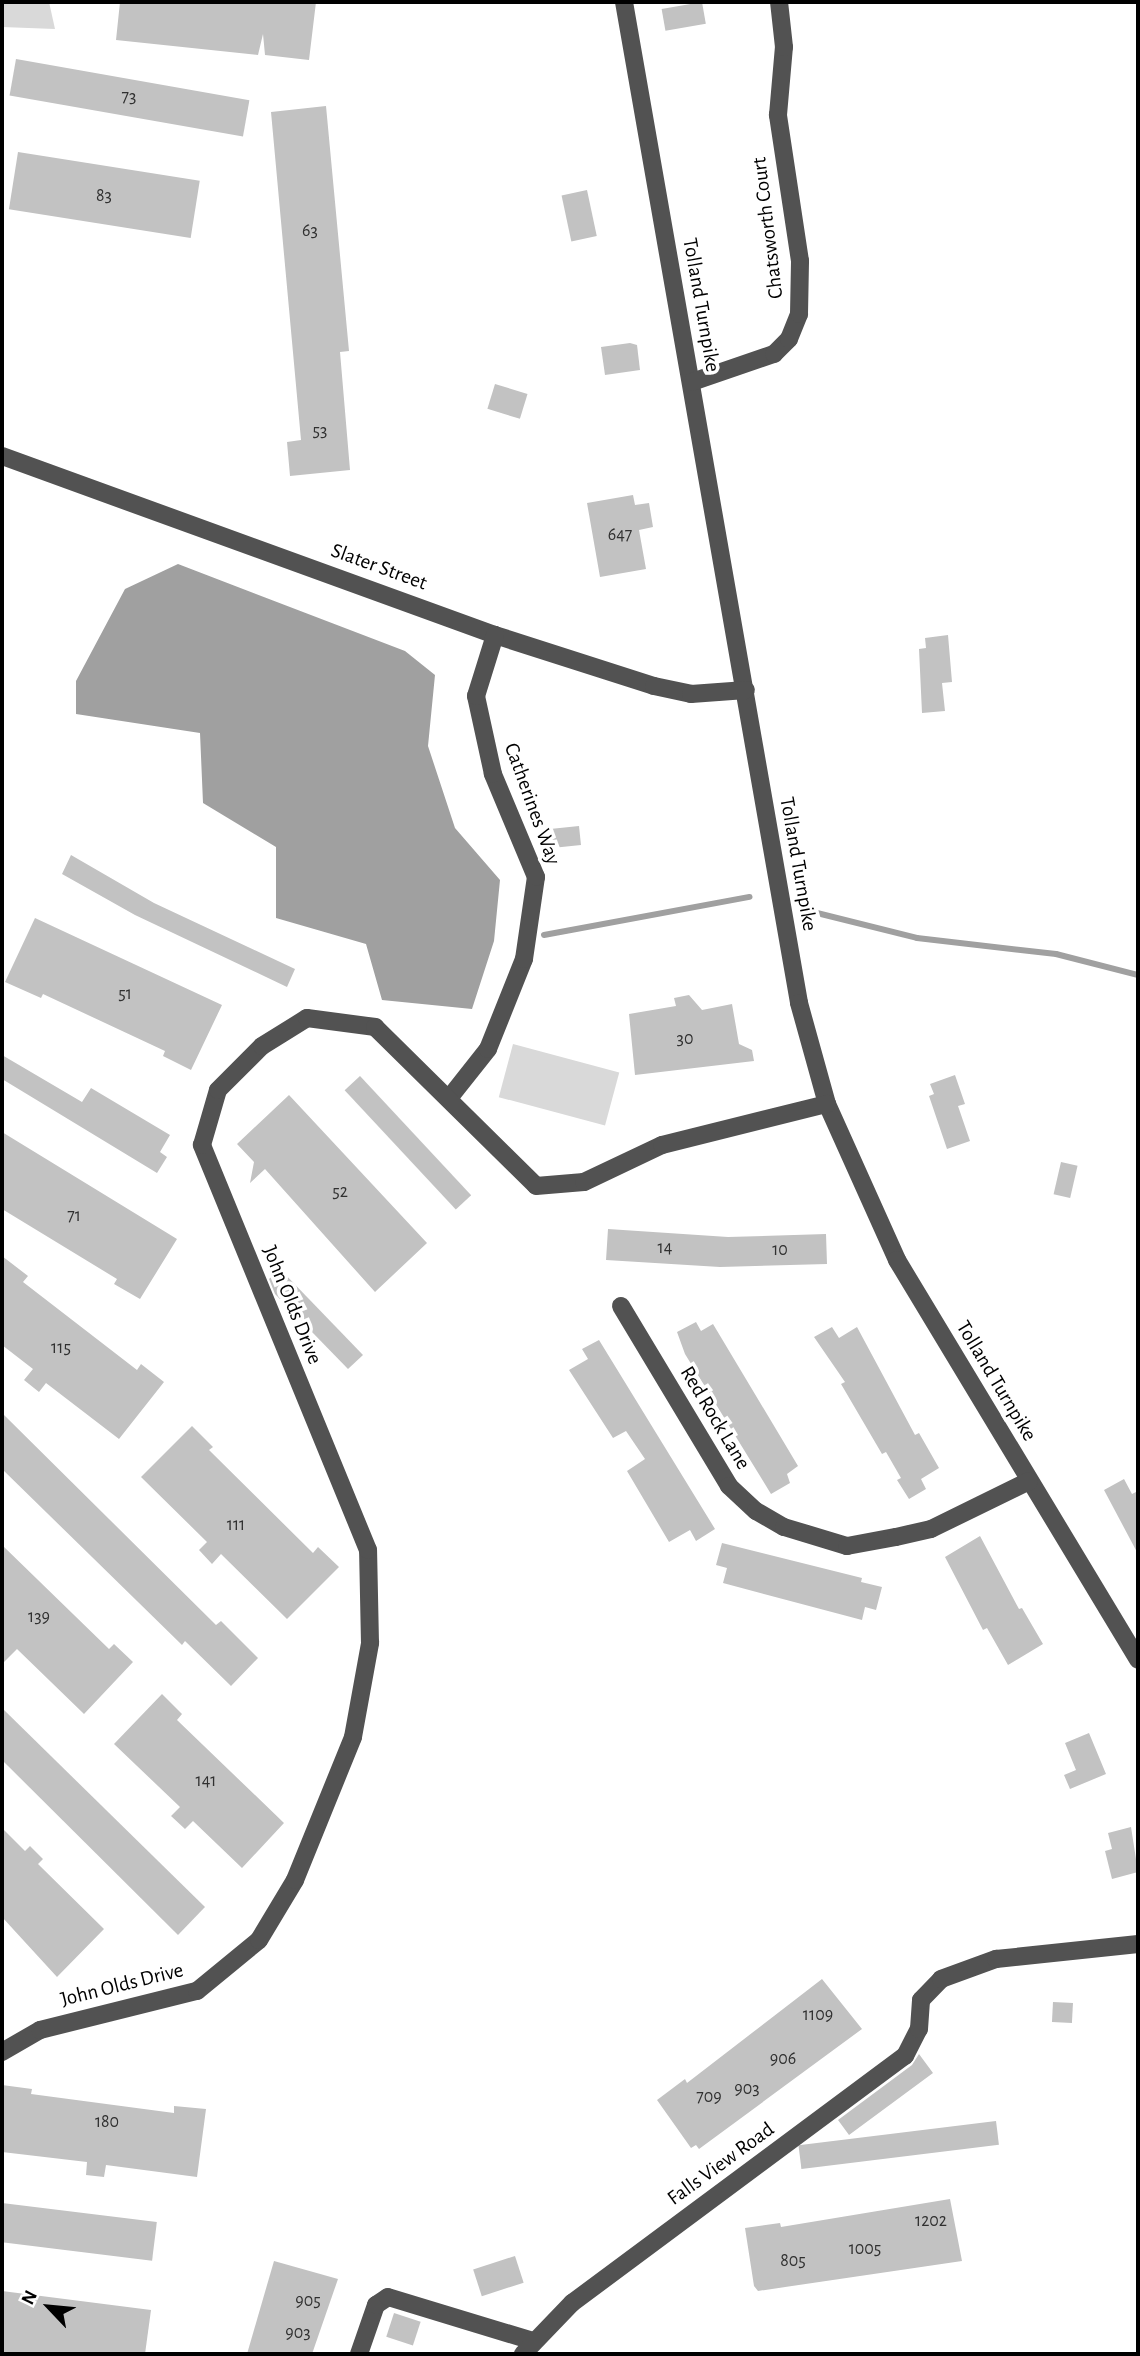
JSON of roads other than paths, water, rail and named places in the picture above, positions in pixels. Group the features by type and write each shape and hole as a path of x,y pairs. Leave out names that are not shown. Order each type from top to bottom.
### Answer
{"street":[{"name":"Tolland Turnpike","path":"624,2 799,1003 827,1104 897,1260 1138,1660"},
{"name":"Chatsworth Court","path":"692,382 774,354 789,339 799,314 800,261 778,115 785,47 779,2"},
{"name":"Slater Street","path":"2,456 495,635 654,686 691,694 746,690"},
{"name":"Catherines Way","path":"450,1097 488,1049 524,959 536,877 493,774 475,696 495,635"},
{"name":"John Olds Drive","path":"2,2052 40,2030 197,1991 259,1940 295,1880 353,1737 370,1643 368,1550 202,1145 218,1090 262,1046 307,1018 375,1027 450,1097 536,1186 584,1182 662,1145 827,1104"},
{"name":"Red Rock Lane","path":"621,1306 729,1486 756,1511 784,1527 848,1546 931,1529 1030,1481"},
{"name":"Falls View Road","path":"528,2348 579,2297 900,2060 916,2038 921,2000 941,1979 972,1965 1138,1944"},
{"path":"359,2354 376,2305 388,2297 528,2348"}],"waterway":[{"path":"544,935 750,897"},
{"path":"813,912 917,938 1056,954 1138,975"}]}
